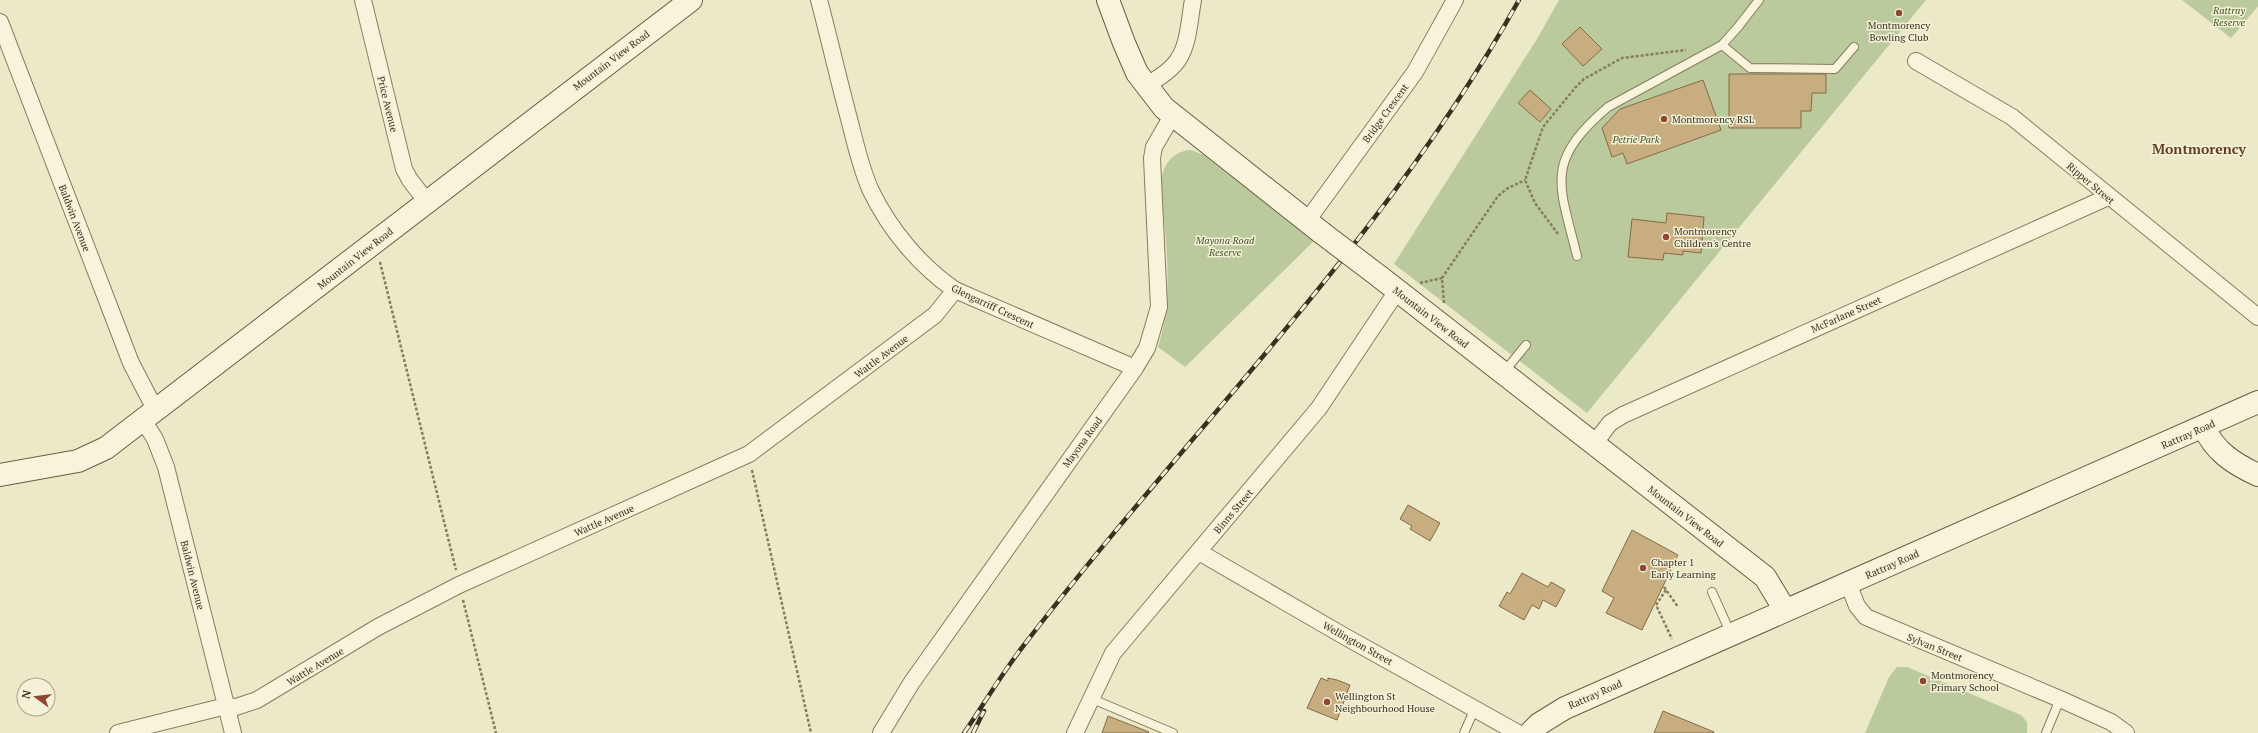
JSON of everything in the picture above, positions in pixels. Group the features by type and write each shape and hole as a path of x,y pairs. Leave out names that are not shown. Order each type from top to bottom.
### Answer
{"street":[{"name":"Price Avenue","path":"362,0 404,169 410,180 427,202"},
{"name":"Mountain View Road","path":"0,475 87,458 106,448 690,0"},
{"name":"Glengarriff Crescent","path":"819,0 860,163 871,191 881,209 916,258 935,276 955,290 1135,368"},
{"name":"Mountain View Road","path":"1108,0 1126,50 1146,86 1172,116 1765,577 1785,610"},
{"path":"1146,86 1173,67 1181,56 1185,45 1193,0"},
{"name":"Bridge Crescent","path":"1314,227 1415,72 1455,0"},
{"name":"Baldwin Avenue","path":"0,22 130,363 149,416 155,439 166,467 233,733"},
{"name":"Ripper Street","path":"1916,61 2012,117 2108,197 2258,317"},
{"name":"Mayona Road","path":"881,733 912,682 980,583 1135,368 1147,348 1159,307 1152,158 1154,147 1172,116"},
{"name":"McFarlane Street","path":"1594,444 1610,423 1623,415 2108,197"},
{"name":"Wattle Avenue","path":"118,733 226,706 236,707 257,700 378,627 459,585 748,454 935,315 955,290"},
{"name":"Binns Street","path":"1075,733 1090,698 1113,653 1319,408 1397,291"},
{"name":"Rattray Road","path":"1530,733 1539,724 1565,708 2258,402"},
{"path":"2204,427 2209,438 2222,453 2241,467 2258,474"},
{"name":"Wellington Street","path":"1199,552 1344,636 1518,733"},
{"name":"Sylvan Street","path":"1848,583 1857,606 1866,617 2060,699 2111,722 2126,733"}],"lane":[{"path":"1577,256 1560,188 1560,175 1567,153 1576,140 1592,121 1608,107 1722,45 1738,28 1758,0"},
{"path":"1722,45 1750,68 1835,68 1854,47"},
{"path":"1503,373 1526,345"},
{"path":"1712,592 1731,634"},
{"path":"1090,698 1173,733"},
{"path":"2046,733 2060,699"},
{"path":"1464,733 1475,708"}],"path":[{"path":"1446,329 1442,278 1498,196 1508,188 1525,180"},
{"path":"375,242 496,733"},
{"path":"748,454 811,733"},
{"path":"1664,587 1678,607"},
{"path":"1666,590 1656,605 1680,656"}],"green space":[{"name":"Petrie Park","path":"1559,0 1926,0 1587,413 1394,264 1537,39"},
{"name":"Rattray Reserve","path":"2182,0 2258,0 2258,6 2231,38"},
{"name":"Mayona Road Reserve","path":"1191,150 1204,155 1314,241 1185,367 1158,347 1163,327 1167,286 1166,245 1161,184 1163,171 1173,156 1184,151"},
{"name":"Montmorency Primary School","path":"1897,667 1907,667 2021,715 2027,722 2027,733 1865,733 1889,677"}],"building":[{"path":"1580,27 1602,49 1583,66 1562,44"},
{"path":"1729,74 1826,74 1826,93 1812,93 1811,111 1801,111 1801,128 1729,128"},
{"name":"Montmorency RSL","path":"1703,80 1721,130 1627,164 1623,153 1612,157 1602,128 1620,109"},
{"path":"1530,90 1551,109 1540,122 1518,103"},
{"name":"Montmorency Children's Centre","path":"1667,213 1704,217 1701,253 1683,251 1683,255 1664,253 1663,260 1628,257 1632,219 1666,223"},
{"path":"1408,505 1440,523 1430,541 1410,529 1412,526 1400,519"},
{"name":"Chapter 1 Early Learning","path":"1632,530 1678,555 1642,630 1606,613 1614,598 1602,591"},
{"path":"1522,573 1548,587 1551,582 1565,590 1556,607 1543,600 1539,609 1532,605 1524,620 1499,606 1507,592 1510,594"},
{"name":"Wellington St Neighbourhood House","path":"1321,678 1328,681 1328,678 1337,680 1350,685 1337,720 1307,708"},
{"path":"1663,711 1714,732 1714,733 1654,733"},
{"path":"1108,716 1149,732 1102,733"}],"railway":[{"path":"964,733 1016,656 1087,566 1284,331 1348,252 1409,171 1467,87 1519,0"},
{"path":"973,733 984,711"}],"place":[{"name":"Montmorency Bowling Club","path":"1899,13"},
{"name":"Montmorency RSL","path":"1664,119"},
{"name":"Montmorency Children's Centre","path":"1666,237"},
{"name":"Chapter 1 Early Learning","path":"1643,568"},
{"name":"Montmorency Primary School","path":"1923,681"},
{"name":"Wellington St Neighbourhood House","path":"1327,702"}],"district":[{"name":"Montmorency","path":"2199,149"}]}
